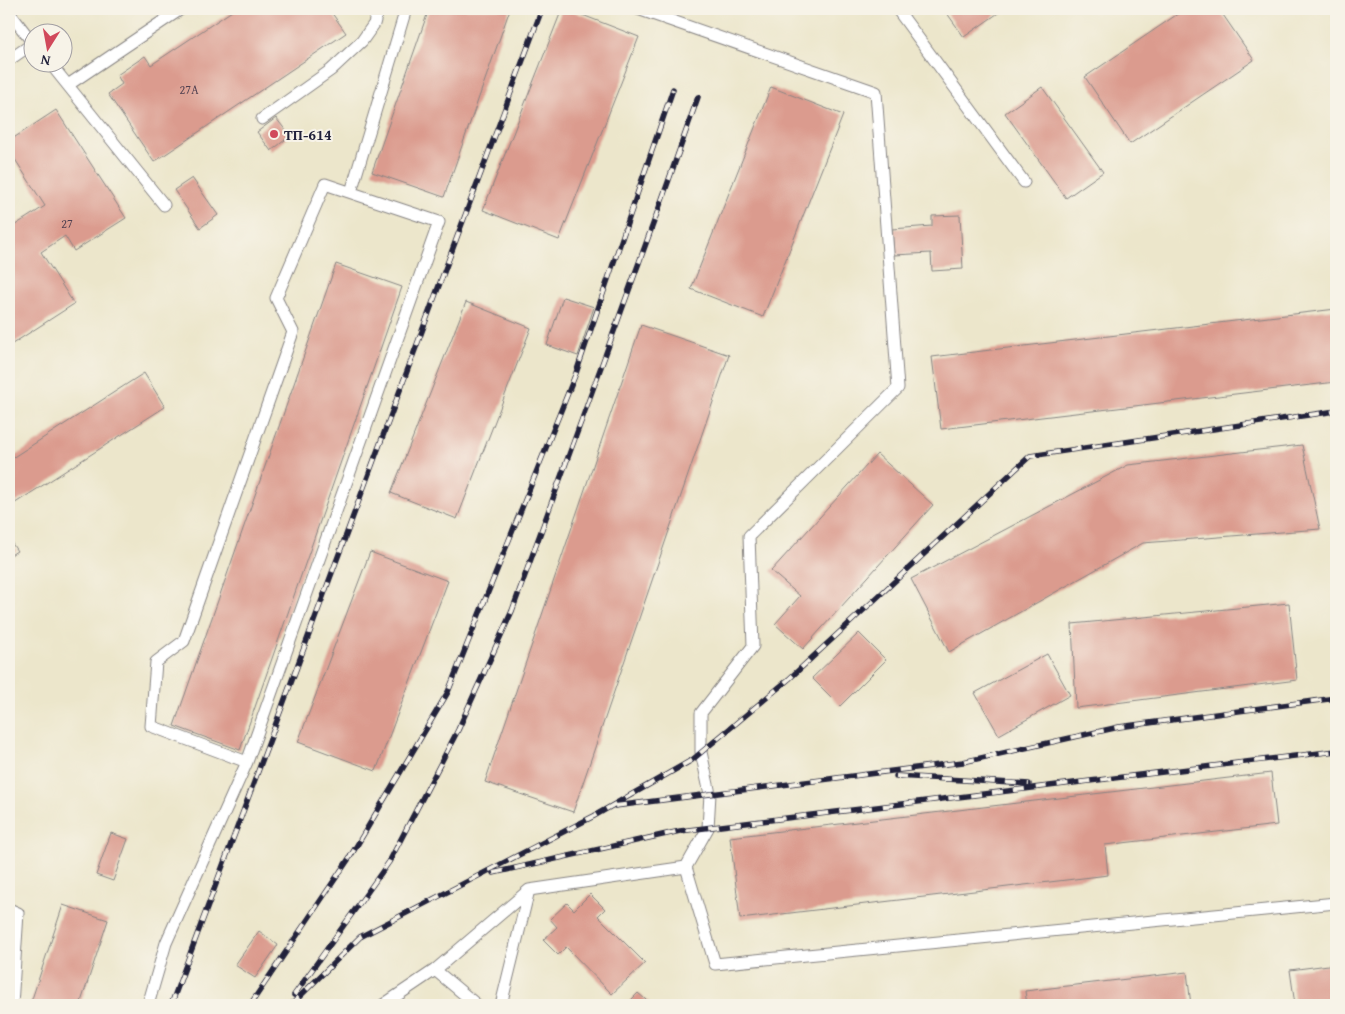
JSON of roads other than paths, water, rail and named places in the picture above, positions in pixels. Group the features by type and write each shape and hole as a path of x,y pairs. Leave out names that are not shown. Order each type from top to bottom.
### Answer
{"lane":[{"path":"68,85 180,9"},
{"path":"262,118 331,70 362,41 374,24 378,9"},
{"path":"351,192 406,9"},
{"path":"638,9 876,92 898,388 749,536 753,646 701,713 701,752 710,794 708,828 686,867 715,964 1336,903"},
{"path":"897,9 1024,182"},
{"path":"9,12 22,30"},
{"path":"9,60 22,50"},
{"path":"57,72 164,205"},
{"path":"148,1005 166,943 247,762 439,222 325,184 276,298 293,332 184,641 156,662 151,726 247,762"},
{"path":"383,1005 435,970 528,890 686,867"},
{"path":"500,1005 528,890"},
{"path":"9,909 18,913 12,1005"},
{"path":"435,970 477,1005"}],"railway":[{"path":"171,1005 542,9"},
{"path":"250,1005 350,857 448,692 576,373 673,89"},
{"path":"294,995 389,862 458,730 512,611 698,97"},
{"path":"291,1005 360,937 594,816 692,760 789,679 1030,456 1336,411"},
{"path":"615,806 963,762 1119,727 1336,698"},
{"path":"493,873 680,831 1336,751"},
{"path":"896,776 1029,784"}],"place":[{"name":"ТП-614","path":"274,134"}]}
